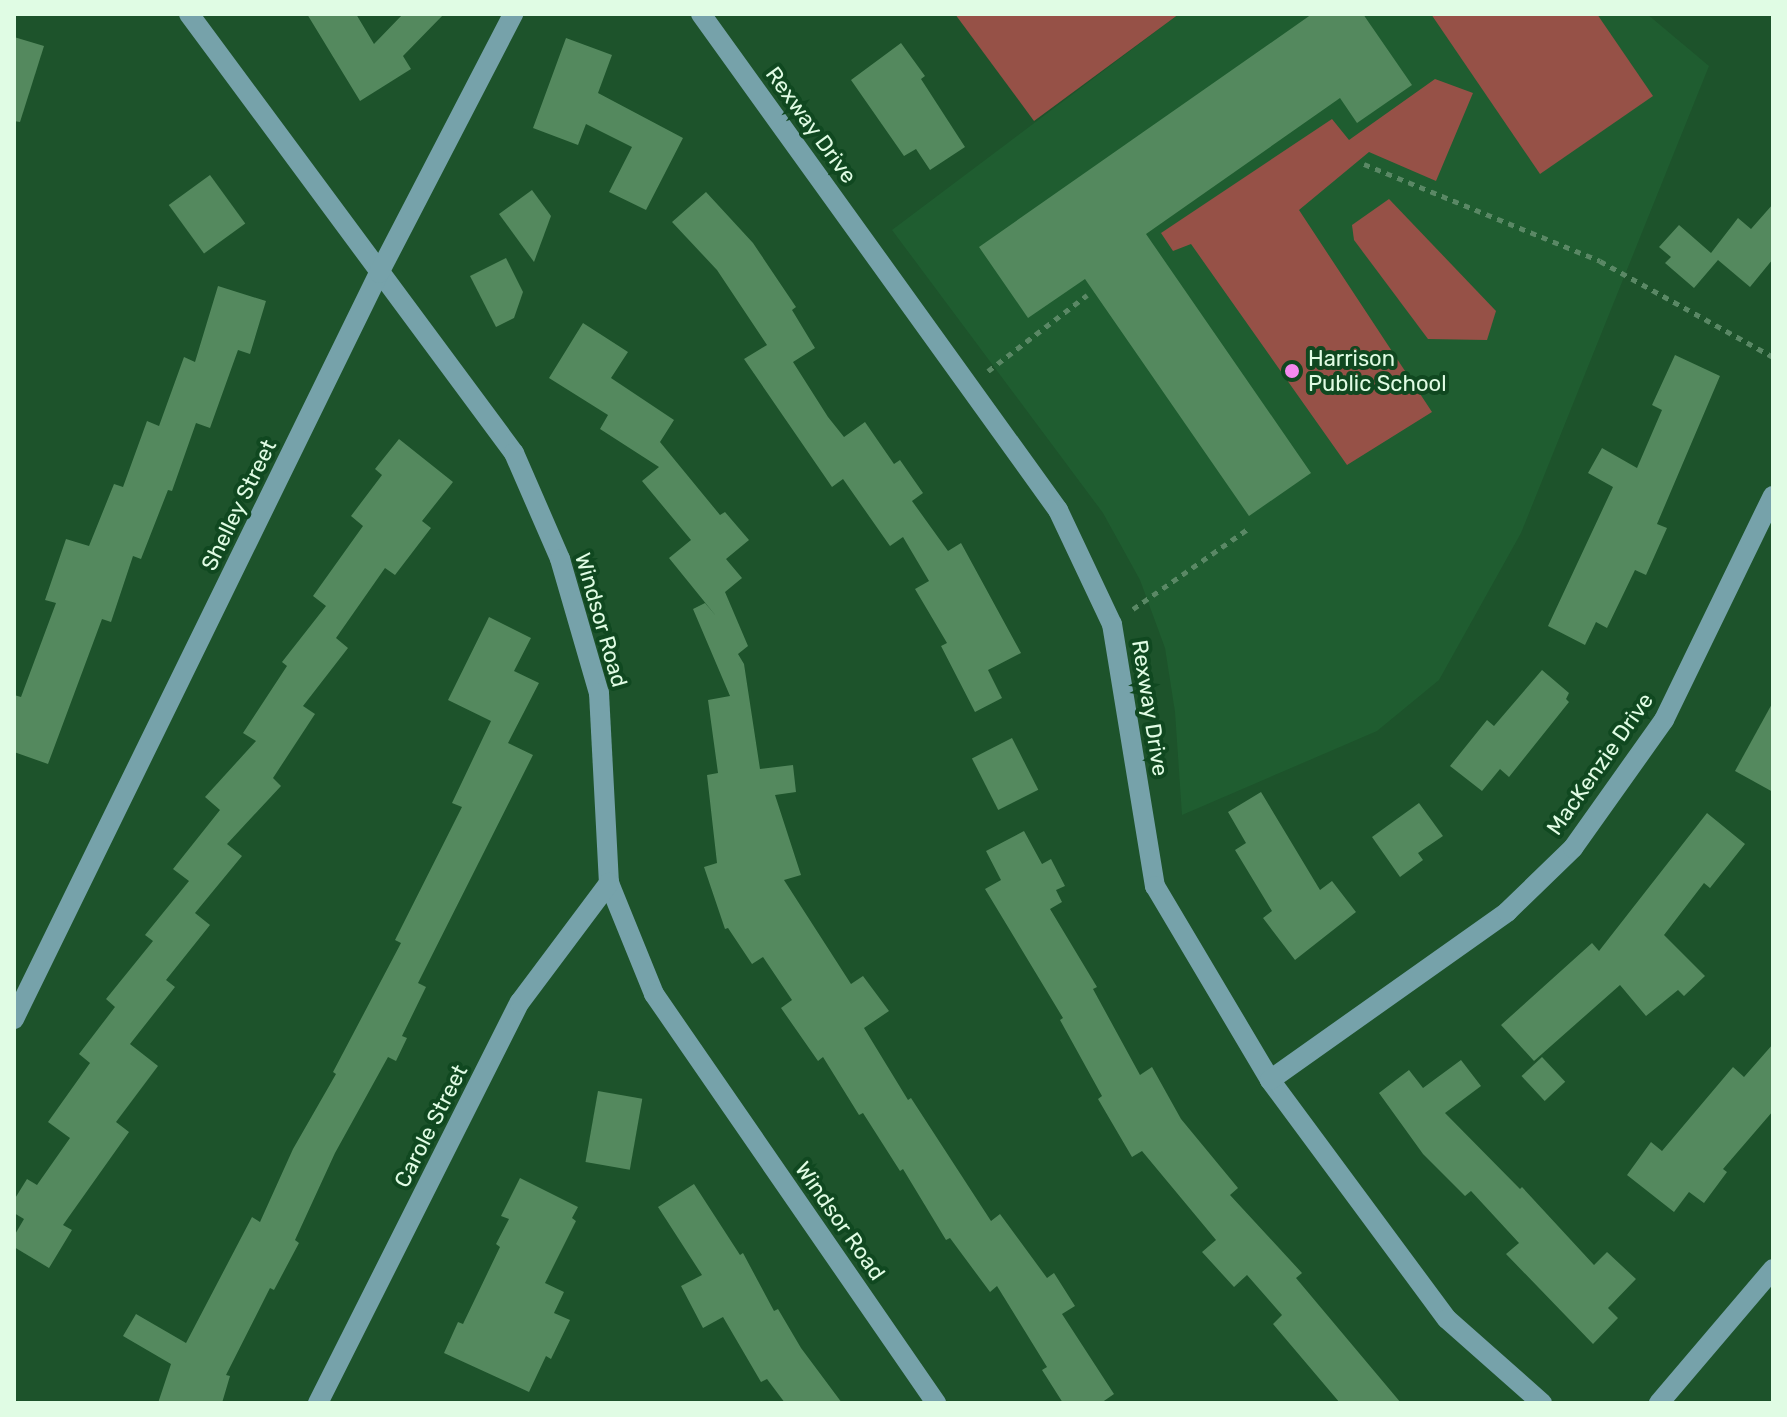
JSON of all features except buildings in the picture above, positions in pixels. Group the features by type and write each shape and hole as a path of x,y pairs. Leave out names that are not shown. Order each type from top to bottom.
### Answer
{"street":[{"name":"Windsor Road","path":"189,14 514,453 560,559 599,693 609,883 654,994 936,1403"},
{"name":"Shelley Street","path":"14,1019 379,273 513,14"},
{"name":"Rexway Drive","path":"701,14 1058,510 1112,624 1155,886 1270,1080 1447,1319 1542,1403"},
{"name":"MacKenzie Drive","path":"1270,1080 1507,912 1573,848 1664,720 1773,496"},
{"name":"Carole Street","path":"318,1403 520,1002 609,883"},
{"path":"1659,1403 1773,1269"}],"path":[{"path":"1364,164 1600,261 1773,357"},
{"path":"968,386 1087,295"},
{"path":"1112,624 1249,528"}],"shaded area":[{"path":"955,14 1179,14 1034,121"},
{"name":"Harrison Public School","path":"1179,14 1647,14 1709,66 1521,533 1439,680 1377,731 1182,815 1175,712 1165,648 1140,580 1103,513 892,230"},
{"path":"1431,14 1597,14 1653,96 1540,174"},
{"path":"1435,79 1473,93 1436,181 1369,152 1299,210 1432,412 1347,465 1191,244 1173,251 1161,233 1332,119 1349,140"},
{"path":"1389,199 1496,311 1487,340 1428,339 1354,240 1352,225"}],"place":[{"name":"Harrison Public School","path":"1292,371"}]}
